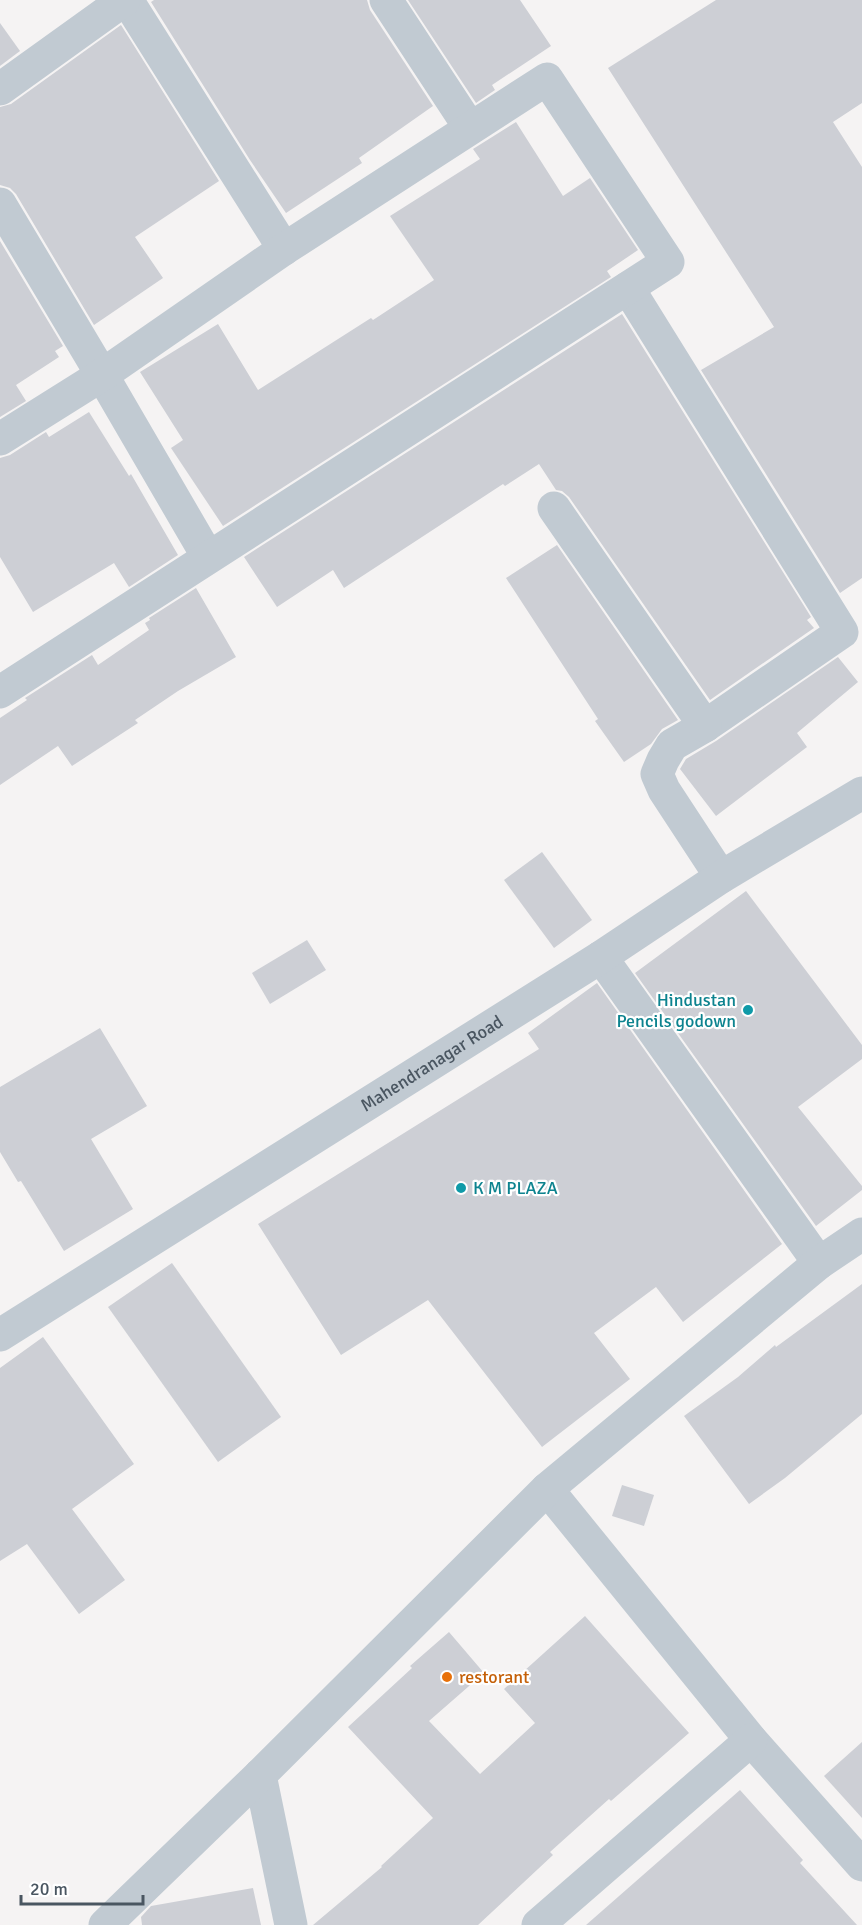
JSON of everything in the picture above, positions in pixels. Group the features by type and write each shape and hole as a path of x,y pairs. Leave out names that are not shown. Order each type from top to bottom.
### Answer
{"street":[{"path":"0,89 125,0 284,249"},
{"path":"386,0 470,128"},
{"path":"0,438 102,375 284,249 547,79 668,262 0,692"},
{"path":"0,204 208,557"},
{"path":"628,288 842,632 705,726 672,745 663,760 657,774 664,790 721,877"},
{"path":"554,508 705,726"},
{"name":"Mahendranagar Road","path":"0,1335 601,957 721,877 862,793"},
{"path":"601,957 819,1263"},
{"path":"105,1925 260,1775 547,1489 819,1263 862,1234"},
{"path":"547,1489 751,1740 862,1865"},
{"path":"538,1925 751,1740"},
{"path":"260,1775 291,1925"}],"building":[{"path":"154,0 367,0 370,10 433,106 359,158 362,163 286,213 151,2"},
{"path":"408,0 520,0 551,46 492,85 495,90 476,103"},
{"path":"716,0 862,0 862,103 833,122 862,167 862,578 840,593 701,370 774,327 608,68"},
{"path":"0,23 20,51 0,66"},
{"path":"121,25 219,181 135,237 163,278 94,325 16,194 10,188 0,185 0,107 11,104"},
{"path":"516,122 563,196 590,178 638,250 607,271 611,277 223,526 171,448 183,440 140,372 218,324 258,390 434,280 390,216 480,159 473,149"},
{"path":"0,241 63,346 55,351 59,357 16,385 26,401 0,417"},
{"path":"622,314 811,617 807,620 814,628 710,700 569,497 562,491 556,490 539,464 505,486 503,484 344,588 333,570 277,607 244,557"},
{"path":"89,412 129,476 131,474 178,555 129,587 114,563 33,612 0,557 0,458 10,455 46,432 49,437"},
{"path":"557,545 678,720 662,729 651,744 624,762 595,721 598,719 506,578"},
{"path":"196,588 236,657 178,691 135,720 138,723 72,766 58,746 0,785 0,718 27,700 25,698 92,655 98,665 149,630 145,623 150,620 149,618"},
{"path":"838,657 858,682 797,733 807,747 716,816 680,769 686,759"},
{"path":"542,852 592,920 554,948 504,880"},
{"name":"Hindustan Pencils godown","path":"746,891 862,1045 862,1059 798,1107 862,1186 862,1190 816,1226 635,973"},
{"path":"307,940 326,970 270,1004 252,973"},
{"path":"597,983 782,1244 683,1322 656,1287 594,1333 630,1379 542,1447 428,1300 341,1355 258,1224 539,1049 528,1033"},
{"path":"100,1028 147,1106 91,1139 133,1209 64,1251 21,1181 18,1182 0,1152 0,1087"},
{"path":"172,1263 281,1417 218,1462 108,1307"},
{"path":"862,1284 862,1414 785,1478 749,1504 684,1416 738,1377 775,1345 776,1347"},
{"path":"43,1337 134,1464 72,1509 125,1580 79,1614 27,1544 0,1561 0,1368"},
{"path":"622,1485 654,1495 644,1526 612,1516"},
{"path":"585,1616 689,1733 611,1801 609,1799 550,1852 553,1855 478,1925 313,1925 382,1867 433,1818 348,1727 412,1668 410,1666 449,1632 484,1673 429,1721 480,1774 535,1723 504,1689"},
{"path":"862,1742 862,1818 824,1776"},
{"path":"740,1790 803,1860 800,1863 857,1925 586,1925"},
{"path":"253,1888 261,1925 142,1925 141,1917 151,1906"}],"place":[{"name":"Hindustan Pencils godown","path":"748,1010"},
{"name":"K M PLAZA","path":"461,1188"},
{"name":"restorant","path":"447,1677"}]}
